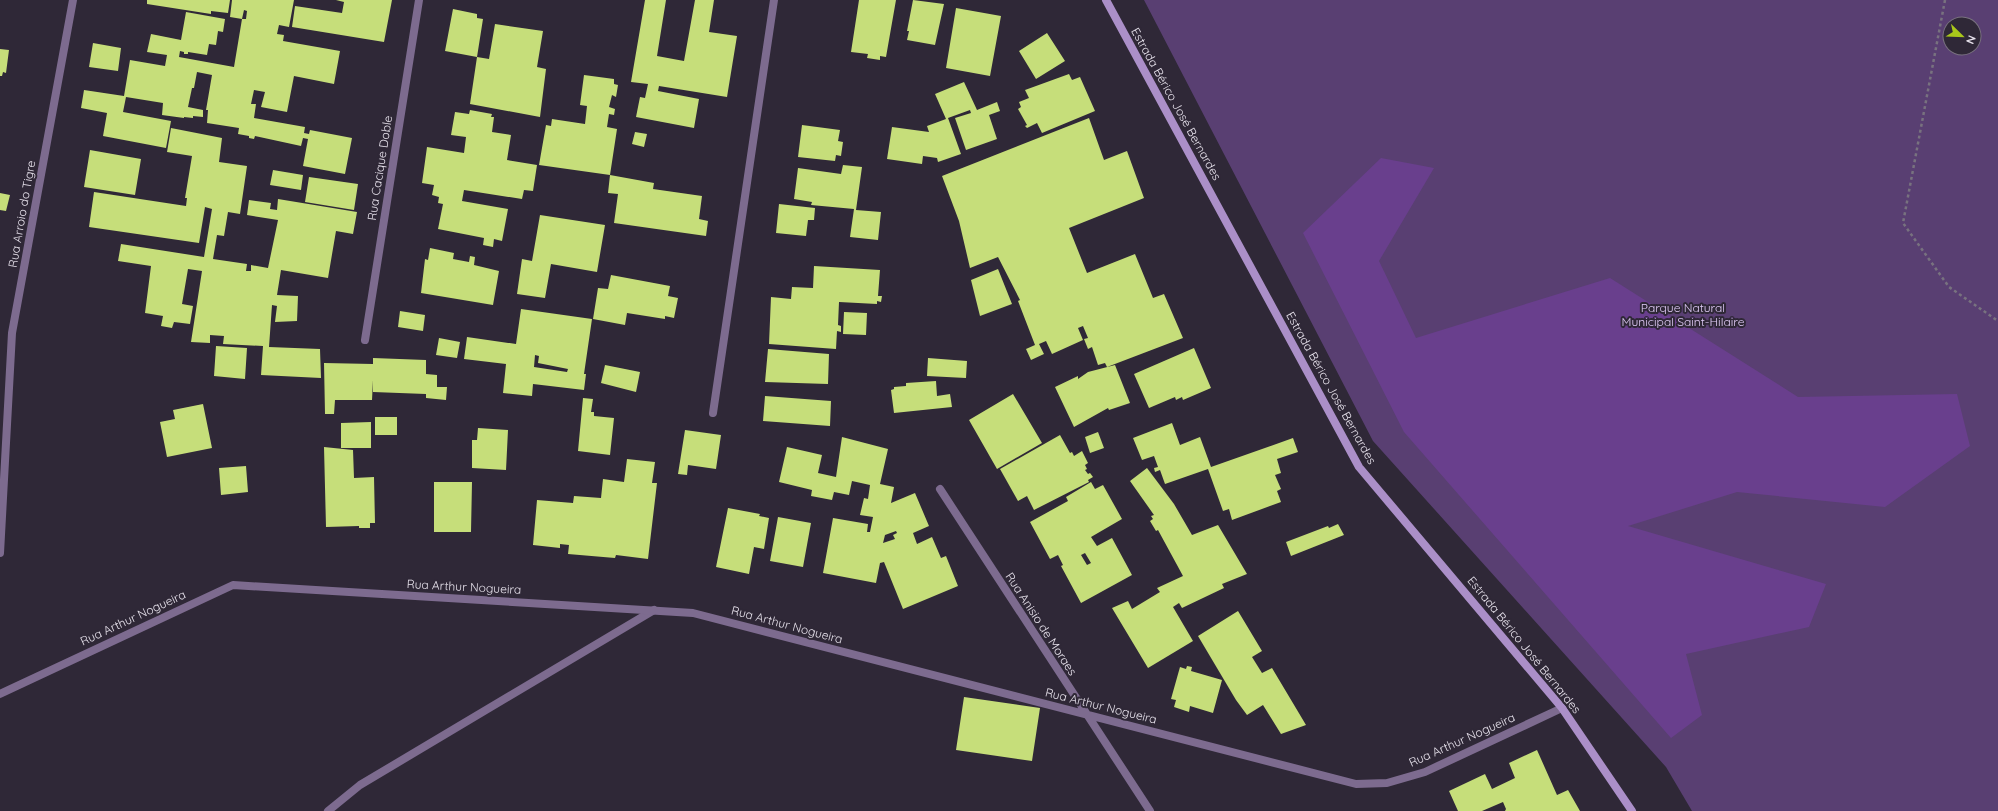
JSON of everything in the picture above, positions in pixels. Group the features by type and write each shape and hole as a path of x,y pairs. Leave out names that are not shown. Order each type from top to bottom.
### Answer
{"main road":[{"name":"Estrada Bérico José Bernardes","path":"1106,0 1359,467 1562,708 1632,811"}],"street":[{"name":"Rua Arroio do Tigre","path":"0,553 12,333 73,0"},
{"name":"Rua Cacique Doble","path":"365,340 419,0"},
{"path":"713,413 774,0"},
{"name":"Rua Anisio de Moraes","path":"940,489 1150,811"},
{"name":"Rua Arthur Nogueira","path":"0,694 233,585 693,613 1356,784 1387,783 1425,772 1562,708"},
{"path":"328,811 360,785 654,610"}],"path":[{"path":"1945,0 1903,224 1949,287 1998,321"}],"green space":[{"name":"Parque Natural Municipal Saint-Hilaire","path":"1144,0 1998,0 1998,811 1692,811 1666,767 1373,441"}],"shaded area":[{"path":"1381,158 1434,168 1379,261 1416,338 1610,278 1798,397 1957,394 1970,446 1885,507 1737,492 1628,526 1826,584 1809,627 1686,654 1702,715 1671,738 1404,432 1303,233"}],"building":[{"path":"147,0 230,0 228,13 211,11 211,14 147,4"},
{"path":"232,0 294,0 289,27 279,25 277,34 284,35 283,41 340,51 334,84 294,76 287,112 261,107 265,92 254,90 251,104 256,104 254,118 305,127 304,133 309,134 310,130 352,138 345,174 303,166 308,139 303,138 301,146 255,136 254,139 249,138 249,136 238,134 239,128 207,123 208,110 206,110 212,75 197,72 194,88 192,88 188,107 203,110 203,117 193,116 193,118 184,118 162,115 163,103 126,97 123,112 171,121 166,148 103,136 107,113 81,108 84,90 124,96 130,60 165,66 167,55 147,52 151,34 181,40 186,12 225,19 223,32 218,31 216,45 209,44 207,55 188,52 188,54 184,54 184,52 180,51 179,57 234,67 242,19 230,17","holes":["244,10 247,11 246,19 242,19"]},
{"path":"336,0 392,0 384,42 292,27 295,6 342,13 344,2"},
{"path":"645,0 666,0 657,56 684,61 695,0 714,0 709,32 737,36 727,97 659,86 658,91 699,99 694,128 636,117 640,97 645,98 648,84 631,82"},
{"path":"859,0 896,0 886,57 880,56 880,60 867,58 868,54 851,52"},
{"path":"913,0 944,4 935,45 907,40 909,31 907,31"},
{"path":"956,8 1001,16 990,76 946,68"},
{"path":"453,9 477,14 477,18 483,19 477,57 445,51"},
{"path":"495,24 543,31 537,67 546,69 540,117 470,104 477,57 489,59"},
{"path":"1047,33 1065,61 1036,79 1019,51"},
{"path":"93,43 121,48 118,71 89,67"},
{"path":"0,49 9,50 6,73 3,72 2,76 0,76"},
{"path":"1069,74 1072,80 1080,77 1095,111 1042,133 1037,123 1027,128 1025,126 1027,125 1018,109 1021,107 1019,102 1029,98 1025,90"},
{"path":"584,75 614,79 614,84 618,85 616,97 612,95 609,107 615,109 614,115 609,114 607,127 617,129 610,175 539,165 546,125 551,126 552,119 585,124 587,106 580,105"},
{"path":"964,82 977,110 997,102 1000,111 989,115 997,139 966,150 955,118 971,113 970,110 948,118 961,154 938,162 937,158 923,156 922,164 887,159 892,127 929,132 927,126 946,119 935,94"},
{"path":"470,110 492,114 491,117 494,117 492,132 511,135 507,160 537,165 533,191 524,190 522,199 464,190 462,201 508,209 502,241 494,239 493,247 483,245 484,238 438,229 443,204 438,203 439,197 432,195 434,185 422,183 427,147 464,153 466,137 451,135 455,112 469,114"},
{"path":"1089,118 1104,160 1127,151 1144,198 1069,228 1087,273 1135,254 1153,298 1164,294 1183,338 1107,367 1105,363 1098,365 1092,347 1088,349 1084,339 1088,338 1083,326 1078,328 1083,340 1052,354 1046,341 1039,344 1044,354 1031,360 1026,349 1035,345 1018,301 1020,300 998,257 970,268 959,221 942,176"},
{"path":"802,125 840,130 838,141 843,142 841,156 836,155 835,161 798,157"},
{"path":"171,128 222,138 219,162 247,166 240,214 228,212 224,236 217,235 213,259 247,264 246,271 251,271 251,265 268,268 278,220 247,215 249,200 271,203 270,209 277,210 278,199 357,212 353,234 336,231 328,278 281,270 277,295 298,296 297,321 275,322 277,306 272,305 269,347 320,349 321,378 261,375 263,346 223,344 224,336 210,335 210,343 191,342 202,271 188,269 182,304 193,306 190,324 174,322 172,328 161,326 163,316 145,313 151,266 118,261 121,244 204,257 212,209 205,207 199,243 89,227 94,192 186,206 187,198 185,198 192,156 167,152"},
{"path":"635,132 647,134 644,147 632,144"},
{"path":"90,150 141,159 135,195 84,187"},
{"path":"843,165 862,167 856,210 881,212 878,240 850,237 854,209 811,205 812,202 794,199 798,168 841,174"},
{"path":"273,170 303,175 301,190 270,185"},
{"path":"610,175 654,183 653,189 702,196 699,219 708,221 706,236 614,223 618,194 608,193"},
{"path":"309,177 358,184 354,210 305,202"},
{"path":"0,193 10,195 6,211 0,210"},
{"path":"779,204 815,208 814,220 808,220 806,236 776,233"},
{"path":"540,215 605,225 597,272 551,264 545,298 517,294 522,259 532,261"},
{"path":"430,248 454,253 453,259 469,262 470,256 475,257 474,265 499,271 493,305 421,293 425,259 428,260"},
{"path":"814,266 880,270 878,296 882,296 881,302 877,301 877,304 839,302 838,325 841,326 841,332 837,331 836,349 769,344 771,297 791,299 792,287 813,288"},
{"path":"998,269 1012,304 980,316 971,280"},
{"path":"611,275 670,286 668,296 678,298 674,318 665,316 665,319 627,313 625,325 593,319 598,288 608,289"},
{"path":"521,309 592,319 584,374 586,374 584,390 533,384 532,396 503,393 506,364 464,359 467,337 516,344","holes":["535,355 539,356 538,363 568,369 567,372 534,367"]},
{"path":"400,311 425,315 423,331 398,327"},
{"path":"844,312 867,313 866,335 843,334"},
{"path":"439,338 460,342 457,358 436,355"},
{"path":"216,346 247,348 245,379 214,376"},
{"path":"1194,348 1211,388 1183,400 1182,397 1176,400 1175,397 1149,408 1134,374"},
{"path":"768,349 829,354 828,384 765,382"},
{"path":"373,358 426,360 426,374 437,375 437,387 447,387 446,400 426,398 426,394 373,392 373,380 372,400 335,400 334,414 325,414 324,363 373,364"},
{"path":"928,358 967,361 966,378 927,376"},
{"path":"605,365 640,372 636,392 601,383"},
{"path":"1115,365 1130,403 1109,410 1108,408 1074,427 1055,387 1078,376 1078,379 1088,372"},
{"path":"936,381 937,396 950,394 952,407 894,413 891,390 894,389 894,387 906,386 906,383"},
{"path":"1013,394 1042,443 997,469 969,420"},
{"path":"765,396 831,401 830,426 763,421"},
{"path":"583,398 593,399 591,412 594,412 594,416 614,418 610,455 578,451"},
{"path":"203,404 212,448 167,457 160,422 175,419 173,410"},
{"path":"375,417 397,417 397,435 375,435"},
{"path":"371,422 371,448 341,448 341,423"},
{"path":"1172,423 1180,445 1200,437 1211,467 1293,438 1298,452 1277,459 1281,473 1275,475 1281,489 1277,491 1281,502 1232,520 1229,509 1223,511 1208,469 1165,484 1160,470 1155,472 1154,468 1158,467 1154,456 1142,460 1133,438"},
{"path":"478,428 508,430 506,470 472,468 472,440 477,440"},
{"path":"685,430 721,435 716,469 688,465 687,475 678,474"},
{"path":"1098,432 1104,448 1090,453 1085,437"},
{"path":"1060,435 1070,453 1072,452 1074,456 1082,451 1088,463 1085,465 1087,469 1085,470 1093,477 1088,480 1089,482 1034,510 1027,496 1018,501 1000,469"},
{"path":"842,437 888,449 880,484 894,487 891,503 915,493 929,526 913,533 917,544 932,537 941,558 946,556 958,586 903,609 884,562 880,563 876,583 823,573 833,518 868,524 867,532 870,532 873,517 860,515 864,498 868,499 870,485 852,481 849,495 834,492 832,500 811,496 812,490 779,482 787,447 822,455 818,473 836,477","holes":["896,531 897,533 893,535 895,539 883,543 885,535"]},
{"path":"324,447 353,450 354,478 374,477 375,523 370,523 370,528 359,528 359,526 326,527"},
{"path":"627,459 655,462 652,483 657,483 648,559 616,555 615,558 568,554 569,545 560,544 560,548 533,545 537,500 573,503 574,496 601,498 603,479 624,482"},
{"path":"246,466 248,492 221,495 219,468"},
{"path":"1147,468 1174,504 1192,535 1218,525 1247,574 1222,584 1224,588 1182,608 1179,603 1173,607 1193,641 1148,668 1112,608 1128,601 1132,609 1160,592 1157,588 1183,576 1158,530 1156,531 1150,521 1153,519 1151,516 1154,515 1130,481"},
{"path":"434,482 472,482 471,532 434,532"},
{"path":"1091,482 1095,489 1103,485 1122,519 1091,537 1097,546 1112,538 1132,575 1081,603 1061,566 1063,565 1058,555 1050,559 1030,522 1068,501 1066,497","holes":["1085,553 1091,563 1087,565 1081,555"]},
{"path":"728,508 760,514 759,516 769,518 764,549 754,547 749,574 716,567"},
{"path":"778,517 811,523 803,567 770,561"},
{"path":"1338,524 1344,535 1291,556 1286,542 1328,526 1329,528"},
{"path":"1238,611 1262,651 1252,657 1262,673 1272,668 1306,725 1281,734 1263,705 1247,715 1236,700 1198,636"},
{"path":"1187,666 1192,667 1191,671 1222,680 1213,713 1190,706 1189,712 1174,707 1176,700 1171,699 1180,667 1186,669"},
{"path":"964,697 1040,708 1032,761 956,750"},
{"path":"1537,750 1557,795 1568,790 1580,811 1505,811 1506,809 1503,802 1482,811 1458,811 1449,791 1485,774 1492,789 1515,778 1509,763"}]}
